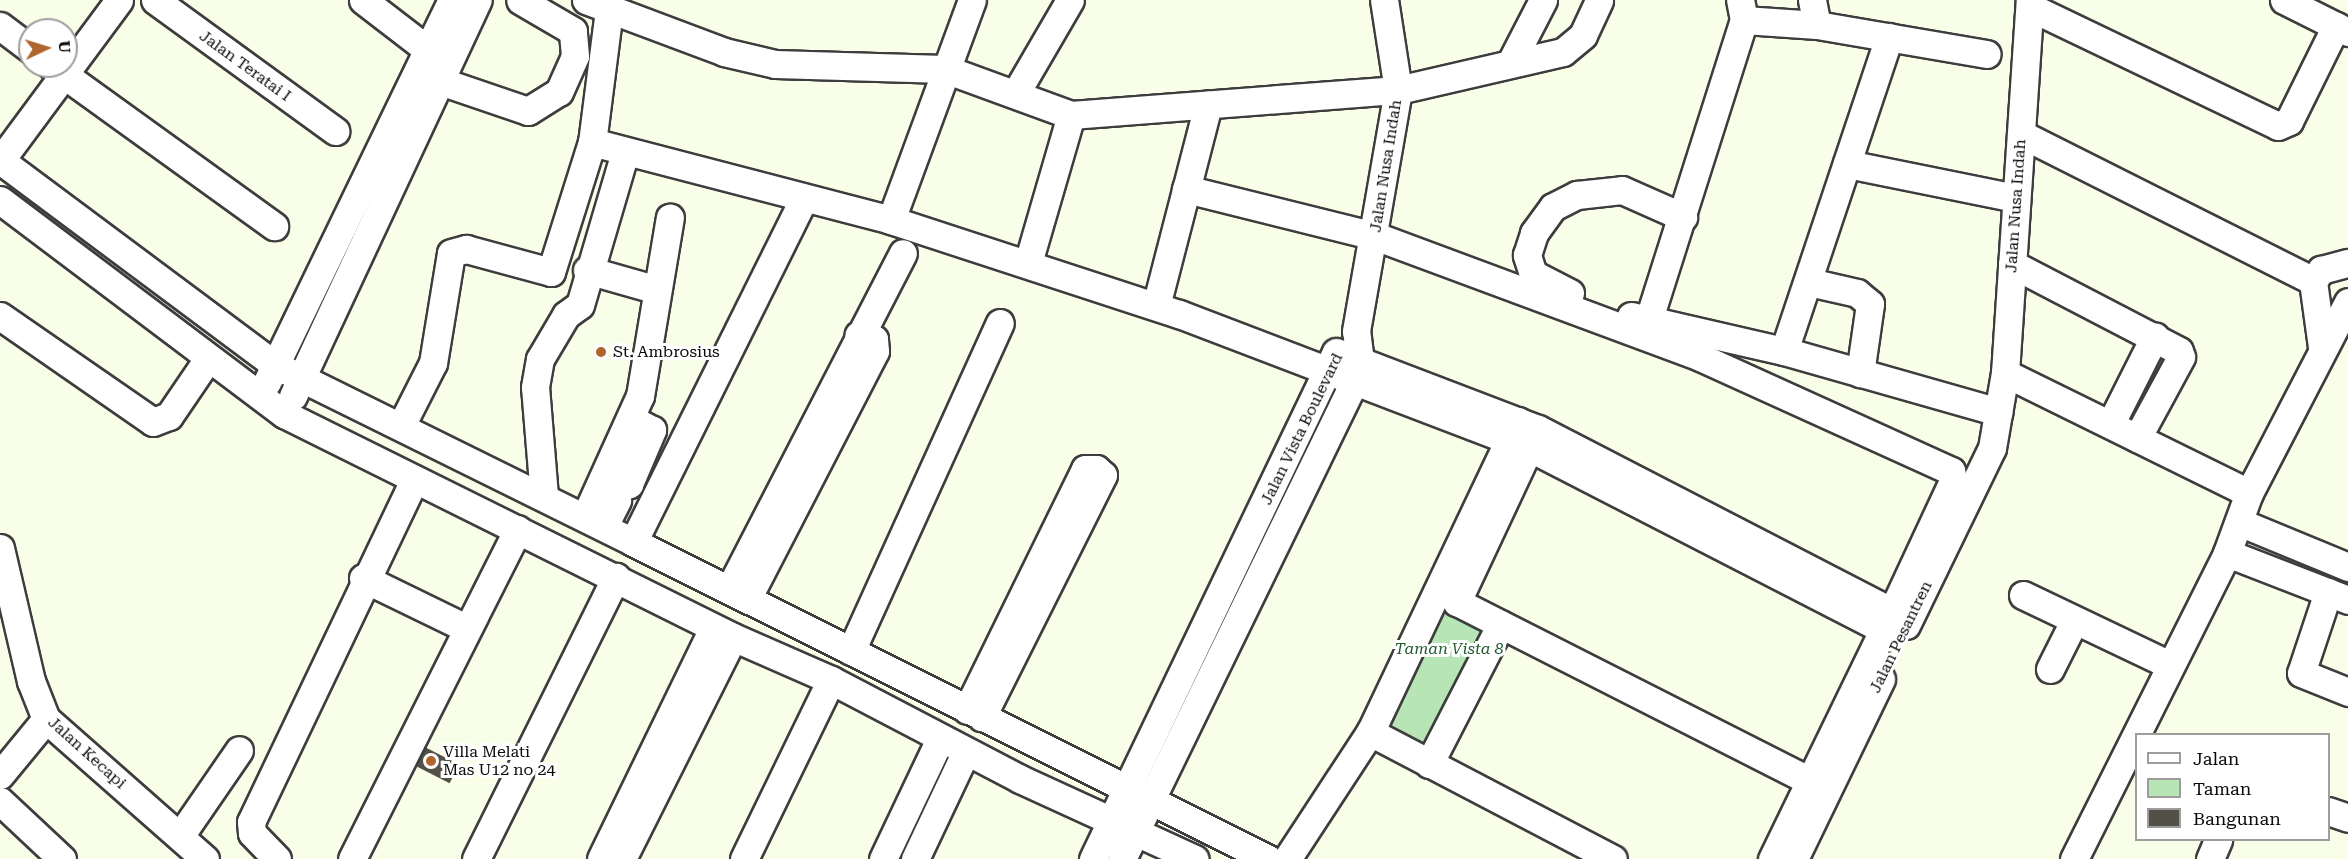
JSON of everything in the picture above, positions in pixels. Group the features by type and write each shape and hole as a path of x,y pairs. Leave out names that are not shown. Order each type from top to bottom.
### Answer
{"street":[{"path":"78,47 119,0"},
{"name":"Jalan Teratai I","path":"155,0 335,131"},
{"path":"363,0 428,50"},
{"path":"259,399 452,0"},
{"path":"284,414 478,0"},
{"path":"440,81 528,111 550,101 569,75 577,41 566,23 520,0"},
{"path":"891,220 972,0"},
{"path":"1017,91 1070,0"},
{"name":"Jalan Nusa Indah","path":"1356,331 1375,236 1398,90 1384,0"},
{"path":"1510,64 1543,0"},
{"path":"401,426 433,363 451,253 466,249 551,272 592,142 597,5 724,52 775,64 945,69 1017,91 1071,115 1398,90 1563,52 1583,35 1599,0"},
{"path":"2030,4 2278,126 2289,121 2342,29 2284,0"},
{"name":"Jalan Nusa Indah","path":"1996,423 2005,373 2015,198 2030,4"},
{"path":"1648,322 1683,217 1742,10 1814,13 1889,37 1987,54"},
{"path":"0,26 18,40"},
{"path":"1784,351 1809,282 1889,37"},
{"path":"53,78 0,161 275,365 300,380 401,426 543,496 1138,796 1289,857 1370,732 1524,435"},
{"path":"69,78 274,226"},
{"path":"1156,306 1208,105"},
{"path":"1028,263 1071,115"},
{"path":"2021,134 2313,281"},
{"path":"592,142 891,220 1344,367 1524,435 1888,621"},
{"path":"543,496 535,387 540,359 566,315 580,305 587,270 625,152"},
{"path":"1848,164 2015,198"},
{"path":"1186,189 1375,236 1700,357 1951,471 1953,481 1888,621 1772,859"},
{"path":"1683,217 1622,190 1603,189 1553,207 1534,233 1527,255 1533,274 1546,284 1648,322 1784,351 1860,373 1996,423"},
{"path":"633,542 804,198"},
{"path":"0,200 207,360 259,399 284,414 414,480 616,577 723,633 831,680 966,752 1195,859"},
{"path":"595,522 608,473 633,420 654,289 670,217"},
{"path":"738,594 875,351 874,339 858,334 903,253"},
{"path":"2322,347 2313,281 2321,270 2348,263"},
{"path":"2012,264 2155,336 2179,351 2181,357 2137,438"},
{"path":"587,270 654,289"},
{"path":"1809,282 1857,292 1870,304 1860,373"},
{"path":"2139,733 2170,665 2226,553 2249,493 2322,347 2348,302"},
{"path":"0,316 153,422 169,416 207,360"},
{"path":"851,651 1000,322"},
{"name":"Jalan Vista Boulevard","path":"1093,859 1123,827 1344,367 1356,331"},
{"path":"2111,423 2155,336"},
{"path":"2005,373 2111,423 2249,493"},
{"name":"Jalan Pesantren","path":"1794,859 1996,423"},
{"path":"1524,435 1456,599 1810,781"},
{"path":"1084,469 1096,469 1103,475 974,713 1084,469"},
{"path":"277,859 252,833 250,822 363,578 414,480"},
{"path":"595,522 616,501"},
{"path":"2239,522 2348,567"},
{"path":"352,859 466,628 518,529"},
{"name":"Jalan Kecapi","path":"0,548 8,626 46,719 205,859"},
{"path":"2226,553 2338,596 2301,673 2348,692"},
{"path":"476,859 616,577"},
{"path":"363,578 466,628"},
{"path":"2023,596 2170,665"},
{"path":"2050,669 2074,621"},
{"path":"1429,764 1501,624"},
{"path":"601,859 723,633"},
{"path":"622,859 723,633"},
{"path":"744,859 831,680"},
{"path":"0,775 46,719"},
{"path":"1370,732 1613,859"},
{"path":"883,859 940,739"},
{"path":"2074,859 2135,742"},
{"path":"180,836 239,750"},
{"path":"915,859 966,752"},
{"path":"0,801 62,859"},
{"path":"2330,811 2348,818"},
{"name":"Jalan Vista Boulevard","path":"1122,859 1123,827"},
{"path":"2210,859 2218,841"}],"green space":[{"name":"Taman Vista 8","path":"1437,592 1501,625 1431,763 1367,730"}],"building":[{"name":"Villa Melati Mas U12 no 24","path":"411,740 459,765 450,783 401,759"}],"place":[{"name":"St. Ambrosius","path":"601,352"},
{"name":"Villa Melati Mas U12 no 24","path":"431,761"}]}
